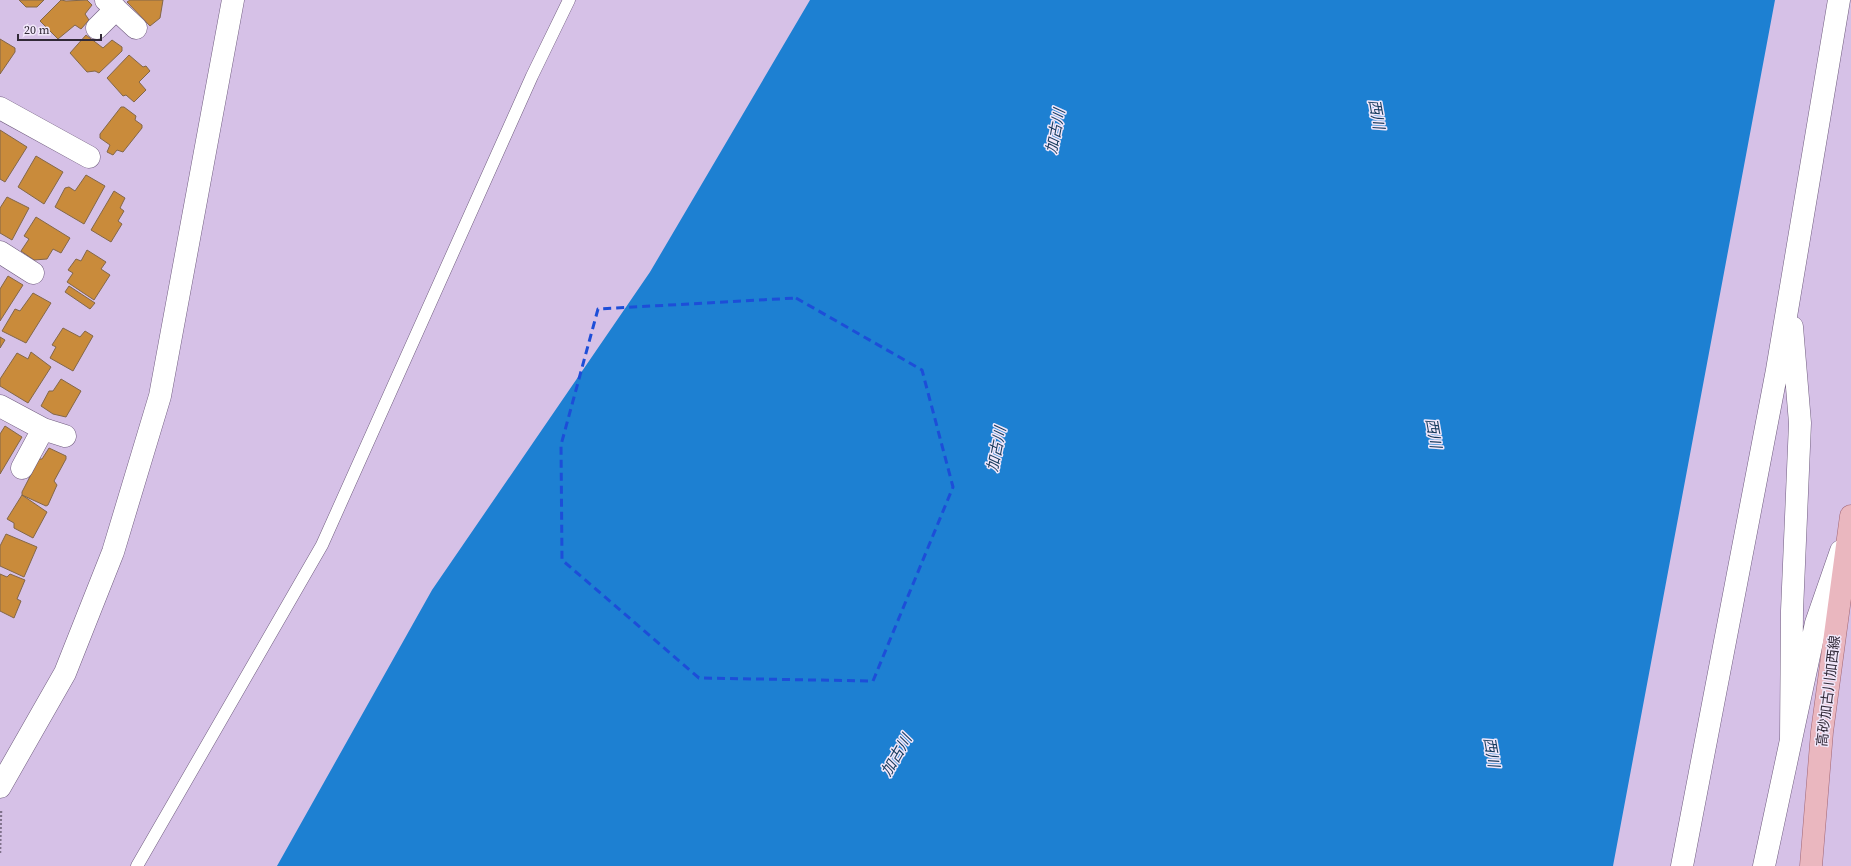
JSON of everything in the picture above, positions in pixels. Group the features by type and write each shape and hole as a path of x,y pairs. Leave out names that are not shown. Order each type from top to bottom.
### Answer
{"main road":[{"name":"高砂加古川加西線","path":"1811,866 1822,732 1850,522"}],"street":[{"path":"1,786 65,673 114,552 158,403 233,0"},
{"path":"1682,866 1774,386 1838,0"},
{"path":"96,28 111,5 136,28"},
{"path":"0,108 89,157"},
{"path":"0,252 33,274"},
{"path":"1790,294 1800,423 1792,611 1791,738"},
{"path":"0,406 43,429 65,436"},
{"path":"22,468 43,429"},
{"path":"1764,866 1816,623 1850,522"}],"lane":[{"path":"137,866 322,546 532,76 569,0"}],"path":[{"path":"0,853 1,786"}],"highlighted area":[{"path":"796,298 922,370 953,487 873,681 699,678 562,560 561,445 598,309"}],"water":[{"path":"810,0 1775,0 1613,866 277,866 432,590 650,272"}],"building":[{"path":"19,0 44,0 37,7 26,7"},
{"path":"61,0 87,0 92,5 85,14 89,20 81,29 75,25 58,39 40,21"},
{"path":"130,0 163,0 160,18 150,26 127,2"},
{"path":"86,35 103,48 112,40 122,47 122,51 99,73 95,71 87,72 70,53"},
{"path":"0,39 15,48 15,52 0,74"},
{"path":"129,55 143,67 146,66 150,71 139,82 146,90 134,102 126,95 123,96 107,78"},
{"path":"121,107 124,107 136,116 135,120 142,125 142,128 123,152 117,150 113,155 107,152 110,145 100,138 100,134"},
{"path":"0,130 27,147 5,182 0,179"},
{"path":"36,156 63,172 44,204 18,187"},
{"path":"86,175 105,186 84,224 55,207 65,188 69,187 75,191"},
{"path":"114,191 125,198 120,208 124,211 118,221 122,224 111,242 91,230"},
{"path":"7,197 29,208 12,240 0,233 0,208"},
{"path":"36,217 70,238 61,253 53,249 47,259 34,260 21,251 29,239 24,236"},
{"path":"87,250 106,262 101,269 110,275 94,300 67,282 73,273 68,270 76,259 81,261"},
{"path":"8,276 23,285 0,321 0,289"},
{"path":"69,286 95,303 90,309 65,292"},
{"path":"33,293 51,303 26,343 2,331 15,309 20,311"},
{"path":"63,328 80,337 85,331 93,336 73,371 50,358 56,347 52,345"},
{"path":"0,337 5,340 0,348"},
{"path":"31,352 51,367 28,403 0,386 0,379 17,353 28,359"},
{"path":"61,379 81,391 66,417 53,414 41,406 49,391 53,391"},
{"path":"5,426 22,437 0,474 0,434"},
{"path":"49,448 66,456 66,459 54,481 57,485 48,505 46,506 22,495 22,492 39,459 42,459"},
{"path":"22,495 47,512 33,538 14,528 14,523 7,519"},
{"path":"6,534 37,547 24,577 0,566 0,546"},
{"path":"0,574 7,577 10,574 25,580 17,599 21,601 14,618 0,611"}],"water label":[{"name":"西川","path":"1377,114"},
{"name":"加古川","path":"1055,131"},
{"name":"西川","path":"1434,433"},
{"name":"加古川","path":"996,449"},
{"name":"西川","path":"1492,752"},
{"name":"加古川","path":"896,755"}]}
